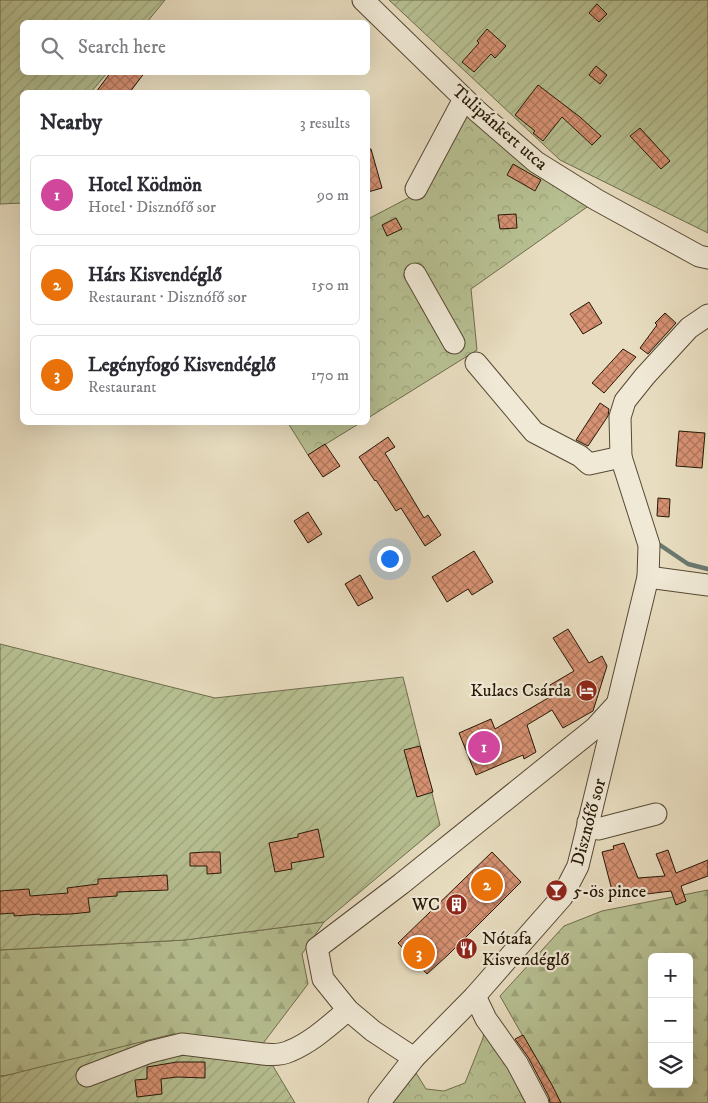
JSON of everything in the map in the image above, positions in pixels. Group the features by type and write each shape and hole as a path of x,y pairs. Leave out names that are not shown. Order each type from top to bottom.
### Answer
{"street":[{"name":"Tulipánkert utca","path":"363,0 464,99 536,162 597,200 699,256 708,258"},
{"path":"416,189 464,99"},
{"path":"415,274 454,343"},
{"name":"Disznófő sor","path":"379,1103 414,1058 475,996 562,897 578,866 648,578 649,545 621,457 620,416 625,401 644,376 689,328 708,315"},
{"path":"476,363 534,432 580,456 589,464 621,457"},
{"path":"648,578 708,585"},
{"path":"414,1058 373,1031 348,1010 323,979 317,948 401,884 595,728 617,704"},
{"path":"588,822 598,829 656,814"},
{"path":"475,996 486,1019 517,1064 538,1103"},
{"path":"87,1076 150,1052 182,1044 276,1055 290,1052 317,1035 348,1010"}],"green space":[{"path":"0,0 165,0 149,20 20,20 20,75 105,75 93,90 20,90 20,203 0,204"},
{"path":"389,0 708,0 708,233 560,160"},
{"path":"464,99 597,200 471,289 477,350 370,417 370,218 412,196"},
{"path":"289,425 357,425 308,455"},
{"path":"0,644 215,698 403,677 440,825 324,922 185,940 0,950"},
{"path":"708,890 708,1103 561,1103 500,996 564,926 602,911"},
{"path":"324,922 302,954 308,984 261,1046 0,1076 0,950 184,940"},
{"path":"486,1019 538,1103 393,1103 416,1073 426,1089 444,1091 465,1083 483,1038"},
{"path":"173,1034 261,1046 295,1103 0,1103 0,1077"}],"building":[{"path":"597,4 607,14 599,22 589,13"},
{"path":"487,29 506,46 495,58 491,54 474,72 462,62 479,43 477,41"},
{"path":"596,66 607,75 600,84 589,75"},
{"path":"109,75 143,75 132,90 98,90"},
{"path":"538,85 580,117 601,136 592,145 562,117 543,141 533,133 535,131 515,115"},
{"path":"640,128 670,161 661,169 630,136"},
{"path":"370,149 371,149 382,188 370,191"},
{"path":"513,164 541,180 535,191 507,175"},
{"path":"516,214 517,228 500,229 498,215"},
{"path":"396,218 402,229 387,236 382,225"},
{"path":"589,302 602,323 583,334 570,314"},
{"path":"665,313 676,323 648,354 640,348 657,325 655,323"},
{"path":"623,349 636,357 604,393 592,383"},
{"path":"600,403 609,409 608,416 588,446 576,440"},
{"path":"679,431 705,433 702,468 676,466"},
{"path":"388,437 395,447 385,453 424,518 428,515 441,535 425,546 401,508 396,511 359,457"},
{"path":"325,444 340,466 323,477 308,455"},
{"path":"658,498 670,499 669,517 657,516"},
{"path":"308,512 322,534 308,543 294,521"},
{"path":"474,551 493,582 472,595 468,589 447,602 432,577"},
{"path":"360,575 373,598 358,606 345,584"},
{"path":"568,629 589,663 602,656 607,666 593,711 563,728 552,710 527,725 536,752 524,759 523,755 476,775 459,733 491,719 495,729 555,694 550,685 574,671 553,638"},
{"path":"420,746 433,792 417,797 404,750"},
{"path":"318,829 324,857 291,863 292,869 275,872 269,843 298,837 298,834"},
{"path":"624,843 638,878 665,876 656,854 668,850 676,873 708,860 708,876 681,886 686,901 676,905 671,891 614,898 602,852 614,849 613,846"},
{"path":"220,852 221,873 207,874 207,866 190,866 190,853"},
{"path":"492,852 521,882 427,974 398,943"},
{"path":"167,875 168,890 117,892 117,896 88,898 90,912 14,916 14,913 0,914 0,891 29,889 30,896 68,893 67,888 98,884 98,879"},
{"path":"523,1035 561,1103 550,1103 549,1097 528,1057 515,1039"},
{"path":"177,1062 205,1062 205,1078 177,1077 161,1079 162,1094 137,1097 135,1080 147,1079 147,1067"}],"waterway":[{"path":"660,545 688,564 708,569"}],"place":[{"name":"Kulacs Csárda","path":"587,690"},
{"name":"Hotel Ködmön","path":"484,747"},
{"name":"Hárs Kisvendéglő","path":"487,885"},
{"name":"5-ös pince","path":"557,891"},
{"name":"WC","path":"456,904"},
{"name":"Nótafa Kisvendéglő","path":"466,948"},
{"name":"Legényfogó Kisvendéglő","path":"419,953"}]}
